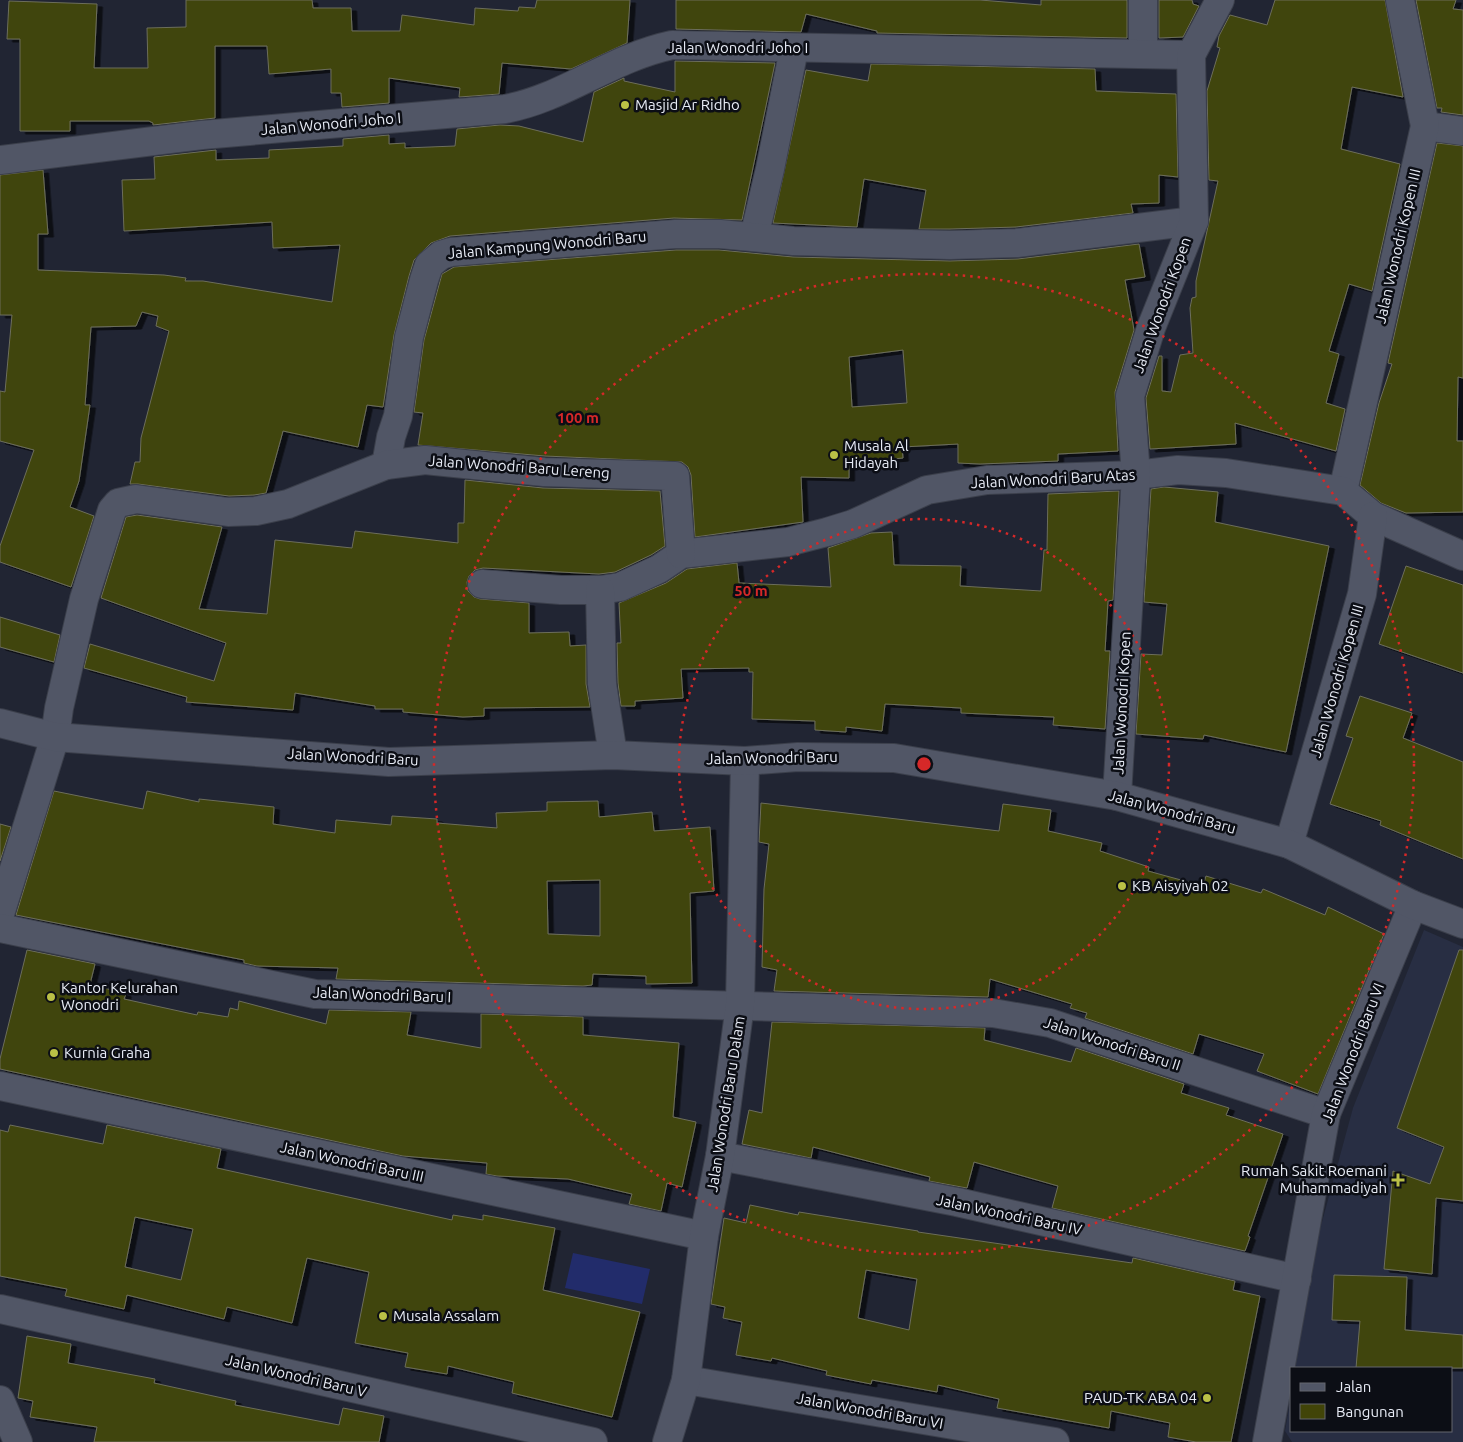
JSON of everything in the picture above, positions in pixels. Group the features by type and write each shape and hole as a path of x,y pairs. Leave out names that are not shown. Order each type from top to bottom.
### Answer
{"street":[{"path":"1142,52 1143,0"},
{"name":"Jalan Wonodri Kopen","path":"1117,796 1136,475 1130,396 1151,328 1194,221 1191,55 1220,0"},
{"name":"Jalan Wonodri Kopen III","path":"1343,491 1425,126 1400,0"},
{"name":"Jalan Wonodri Joho I","path":"0,160 202,135 505,109 538,101 634,55 672,45 794,49 1142,52 1191,55"},
{"path":"754,237 794,49"},
{"path":"1425,126 1463,131"},
{"name":"Jalan Kampung Wonodri Baru","path":"386,464 391,437 398,416 409,338 424,280 430,264 441,255 451,252 674,234 720,234 793,241 941,245 1008,243 1194,221"},
{"name":"Jalan Wonodri Baru Lereng","path":"55,737 59,708 84,599 112,510 118,503 136,499 228,512 256,511 288,504 386,464 425,460 544,472 675,476 681,554"},
{"name":"Jalan Wonodri Baru Atas","path":"482,584 561,590 600,590 620,587 638,579 681,554 788,542 853,524 927,490 987,480 1136,475 1178,470 1226,473 1343,491"},
{"path":"1343,491 1374,516 1463,556"},
{"name":"Jalan Wonodri Kopen III","path":"1289,844 1362,594 1374,516"},
{"path":"600,590 602,684 613,755"},
{"name":"Jalan Wonodri Baru","path":"0,723 55,737 389,762 613,755 745,761 798,757 894,758 1117,796 1289,844 1413,905 1463,924"},
{"path":"0,914 55,737"},
{"name":"Jalan Wonodri Baru Dalam","path":"668,1442 686,1380 704,1236 720,1156 740,1005 745,761"},
{"name":"Jalan Wonodri Baru VI","path":"1267,1442 1326,1114 1413,905"},
{"name":"Jalan Wonodri Baru I","path":"0,928 315,994 740,1005"},
{"name":"Jalan Wonodri Baru II","path":"740,1005 993,1013 1050,1022 1326,1114"},
{"name":"Jalan Wonodri Baru III","path":"0,1086 704,1236"},
{"name":"Jalan Wonodri Baru IV","path":"720,1156 957,1202 1297,1279"},
{"name":"Jalan Wonodri Baru V","path":"0,1310 593,1442"},
{"name":"Jalan Wonodri Baru VI","path":"686,1380 1055,1442"},
{"path":"0,1400 18,1442"}],"shaded area":[{"name":"Rumah Sakit Roemani Muhammadiyah","path":"1424,930 1463,947 1463,1442 1292,1442 1285,1431 1290,1402 1290,1432 1453,1432 1453,1367 1295,1367 1285,1358 1353,1108"},
{"path":"573,1253 650,1269 642,1304 565,1288"}],"building":[{"path":"186,0 312,0 313,8 351,8 352,31 400,31 402,15 474,25 475,8 518,11 519,7 535,8 537,0 630,0 627,43 571,69 502,63 499,94 459,97 460,88 389,78 389,103 342,107 341,93 331,93 331,69 269,74 267,46 215,46 215,118 153,125 149,121 70,121 70,131 20,131 20,39 7,39 9,1 97,4 94,68 148,68 147,28 186,27"},
{"path":"676,0 980,0 1041,5 1041,0 1127,0 1127,38 877,33 877,31 806,14 801,32 676,29"},
{"path":"1159,0 1192,0 1193,4 1199,6 1183,37 1159,38"},
{"path":"1275,0 1385,0 1403,97 1352,87 1341,149 1400,164 1372,291 1349,284 1329,351 1339,354 1326,403 1345,409 1336,451 1235,423 1236,444 1150,449 1146,398 1159,356 1162,356 1162,391 1171,392 1180,355 1193,353 1190,308 1192,298 1196,297 1196,281 1218,181 1209,180 1207,91 1220,48 1217,47 1219,36 1230,15 1267,25"},
{"path":"1416,0 1456,0 1453,9 1463,10 1463,115 1441,112 1442,108 1437,108"},
{"path":"675,61 775,63 742,220 674,218 450,236 431,243 414,260 394,335 383,407 367,405 358,447 283,431 266,493 254,495 229,496 130,484 135,462 140,462 141,438 169,331 156,326 158,316 142,312 136,326 91,327 85,405 90,405 79,481 70,507 94,516 71,587 0,562 0,546 34,450 0,441 0,391 5,392 12,315 0,315 0,175 43,170 48,234 38,234 38,270 164,275 186,278 185,281 203,281 332,302 340,245 273,248 272,222 124,231 122,180 155,179 154,157 216,150 216,160 269,158 269,150 343,146 343,139 389,135 389,144 405,143 405,148 455,146 457,129 500,125 519,126 583,142 594,92 624,78 624,81 675,92"},
{"path":"871,64 1095,69 1096,91 1176,94 1178,177 1159,175 1159,203 1131,204 1133,213 1016,227 950,229 919,229 926,190 864,179 857,227 773,223 806,70 868,81"},
{"path":"1437,143 1463,146 1463,378 1458,377 1457,441 1463,441 1463,512 1406,513 1381,503 1360,485 1379,403 1392,364 1388,363"},
{"path":"1139,244 1145,277 1125,280 1134,330 1115,392 1118,451 1058,454 1058,461 980,464 958,463 958,444 902,447 903,458 849,463 849,478 801,477 803,522 695,537 691,475 688,467 682,462 545,456 418,445 423,413 414,412 424,340 442,274 454,267 676,250 719,250 793,257 950,261 1018,259","holes":["903,350 907,403 852,407 849,357"]},
{"path":"465,480 543,488 660,491 665,546 651,555 615,572 599,574 483,568 475,570 469,576 467,582 468,591 474,597 529,603 529,633 569,632 570,646 586,645 586,684 590,707 484,708 484,716 463,717 403,712 403,709 375,709 375,706 295,693 293,710 186,702 187,697 84,668 90,644 214,681 226,643 101,598 126,517 137,515 222,527 199,609 267,614 275,540 352,548 355,531 458,543 458,523 464,523"},
{"path":"1164,487 1218,492 1215,522 1329,546 1286,752 1204,735 1203,739 1136,734 1141,654 1162,655 1167,604 1144,602 1151,489"},
{"path":"1119,491 1113,600 1108,601 1105,651 1110,651 1105,729 1053,725 1054,717 961,713 961,708 885,704 882,731 846,727 846,732 815,730 815,721 752,719 753,672 749,672 749,668 681,669 683,698 635,701 635,706 621,706 618,683 617,643 621,643 619,603 666,583 687,569 737,563 739,583 831,587 828,548 871,533 892,532 894,565 961,566 960,586 1041,591 1044,550 1047,550 1048,494"},
{"path":"1406,566 1463,585 1463,673 1379,644"},
{"path":"0,617 60,635 54,662 0,647"},
{"path":"1360,696 1412,713 1403,738 1463,762 1463,859 1380,825 1381,821 1330,804 1353,738 1346,736"},
{"path":"54,791 143,809 147,791 199,802 199,799 274,807 273,824 335,833 336,820 391,825 392,816 437,819 437,823 497,828 496,813 547,811 547,802 598,801 599,817 652,812 654,831 710,827 714,891 690,893 692,983 646,984 646,976 593,974 592,985 583,986 336,979 338,968 257,966 244,963 244,960 16,915","holes":["600,880 600,936 548,934 547,881"]},
{"path":"761,803 999,831 1003,804 1051,810 1048,831 1102,843 1100,851 1149,867 1148,871 1203,886 1206,876 1261,893 1263,889 1325,915 1328,907 1384,934 1318,1094 1257,1071 1264,1054 1199,1034 1193,1054 1085,1018 1087,1013 1070,1008 1072,1004 990,979 988,997 774,991 777,970 762,967 764,889 769,844 759,842"},
{"path":"0,824 11,827 0,861"},
{"path":"27,950 95,964 90,984 126,994 124,999 197,1015 198,1012 228,1017 230,1008 238,1010 239,1001 326,1024 329,1010 411,1012 407,1035 481,1048 481,1014 583,1017 583,1035 679,1043 673,1117 696,1122 682,1187 667,1183 661,1211 629,1204 632,1194 568,1179 486,1174 487,1163 403,1156 0,1069 0,1059"},
{"path":"1459,950 1463,950 1463,1201 1436,1198 1432,1274 1384,1269 1393,1171 1430,1184 1444,1147 1397,1128"},
{"path":"772,1022 985,1028 984,1040 1071,1062 1076,1048 1184,1084 1181,1093 1229,1108 1226,1115 1283,1134 1248,1236 1250,1237 1245,1251 1052,1208 1058,1186 974,1162 967,1188 929,1181 930,1177 813,1147 811,1158 742,1144 749,1110 762,1113"},
{"path":"10,1125 103,1144 107,1125 221,1149 217,1168 452,1220 453,1215 483,1220 483,1215 555,1228 543,1290 640,1312 612,1417 512,1393 514,1382 448,1366 447,1374 405,1367 408,1353 355,1343 369,1272 307,1258 292,1323 227,1307 224,1319 127,1295 124,1309 65,1296 67,1289 0,1276 0,1130 8,1132","holes":["135,1217 193,1229 181,1280 125,1267"]},
{"path":"750,1205 798,1215 799,1212 918,1232 1132,1263 1133,1258 1235,1281 1233,1290 1260,1296 1231,1442 1196,1442 1168,1437 1170,1423 1111,1411 1109,1428 997,1408 999,1399 938,1385 937,1392 872,1380 871,1384 826,1375 827,1371 772,1358 771,1361 736,1355 742,1322 723,1318 725,1307 711,1304 724,1218 746,1223","holes":["866,1270 917,1279 909,1330 858,1318"]},
{"path":"1334,1275 1407,1277 1405,1330 1463,1335 1463,1368 1356,1367 1360,1321 1332,1320"},
{"path":"27,1336 71,1344 68,1363 155,1379 154,1383 236,1401 235,1405 339,1425 343,1408 384,1416 379,1442 94,1442 97,1427 30,1417 33,1401 18,1398"}],"place":[{"name":"Masjid Ar Ridho","path":"625,105"},
{"name":"Musala Al Hidayah","path":"834,455"},
{"name":"KB Aisyiyah 02","path":"1122,886"},
{"name":"Kantor Kelurahan Wonodri","path":"51,997"},
{"name":"Kurnia Graha","path":"54,1053"},
{"name":"Rumah Sakit Roemani Muhammadiyah","path":"1398,1180"},
{"name":"Musala Assalam","path":"383,1316"},
{"name":"PAUD-TK ABA 04","path":"1207,1398"}]}
